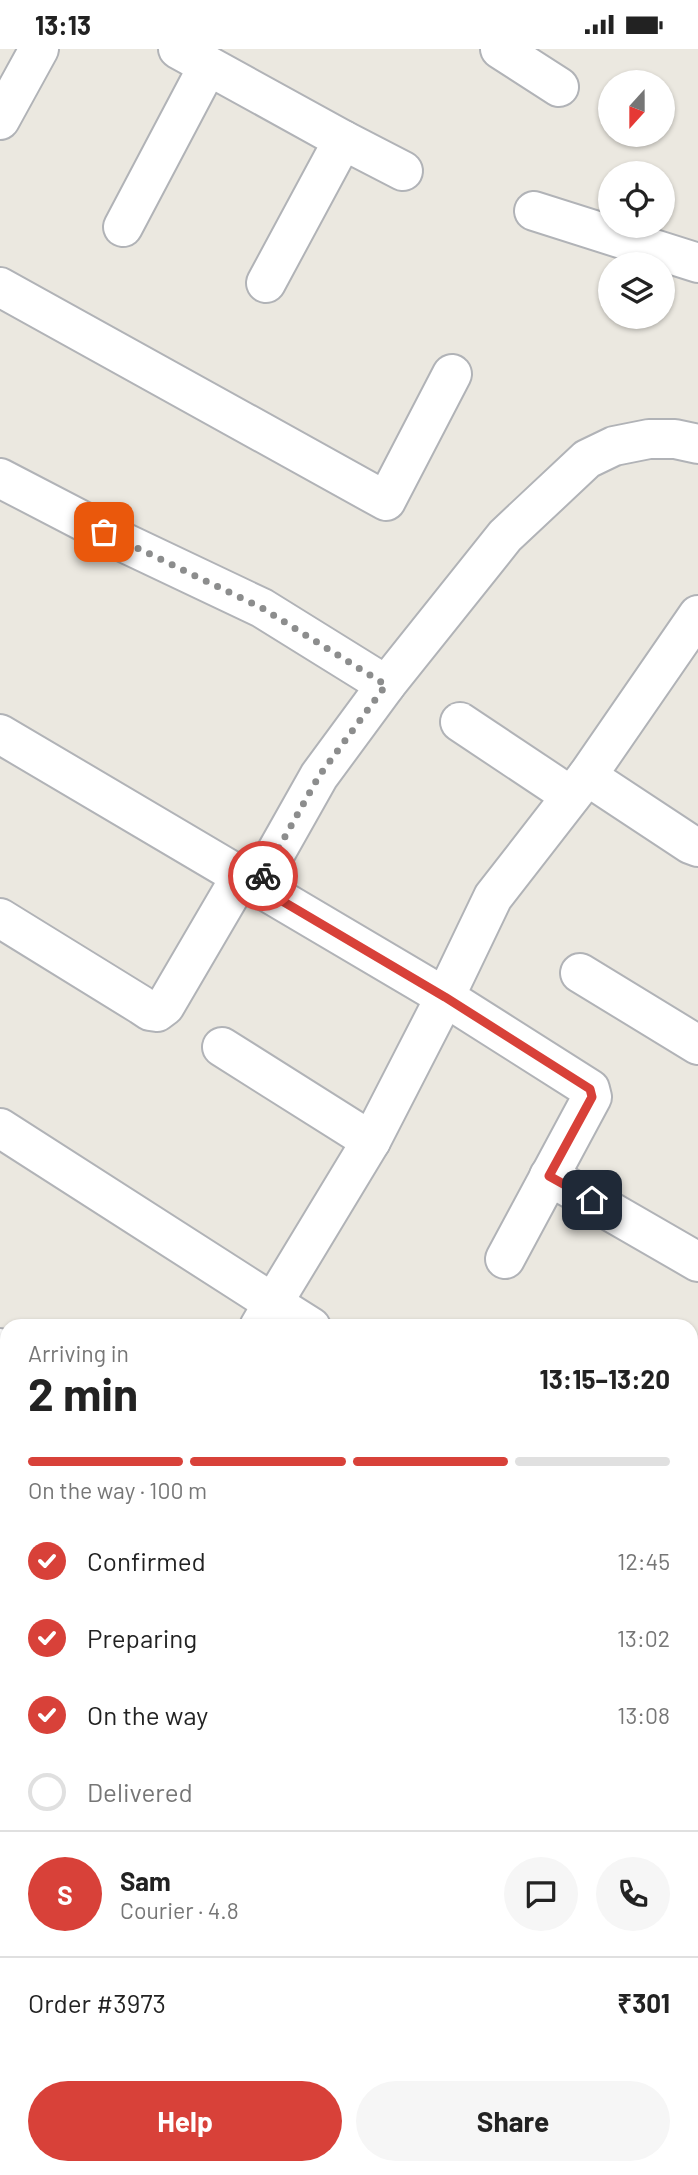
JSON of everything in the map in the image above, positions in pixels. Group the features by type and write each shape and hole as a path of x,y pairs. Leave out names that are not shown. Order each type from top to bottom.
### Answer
{"street":[{"path":"0,120 39,49"},
{"path":"500,49 559,87"},
{"path":"123,227 193,57 403,171"},
{"path":"266,283 343,140"},
{"path":"534,211 698,263"},
{"path":"0,287 386,501 452,374"},
{"path":"0,918 150,1011 158,1012 319,776 386,685 505,536 587,459 614,446 649,439 675,439 698,444"},
{"path":"0,478 125,543 262,608 386,685"},
{"path":"0,1128 266,1315 371,1142 493,897 579,786 698,615"},
{"path":"460,722 698,848"},
{"path":"0,734 445,997 590,1089 592,1097 505,1259"},
{"path":"580,973 698,1045"},
{"path":"222,1047 371,1142"},
{"path":"549,1176 698,1262"}],"way so far":[{"path":"104,532 262,608 386,685 319,776 263,876"}],"route":[{"path":"263,876 257,886 445,997 590,1089 592,1097 549,1176 592,1200"}]}
